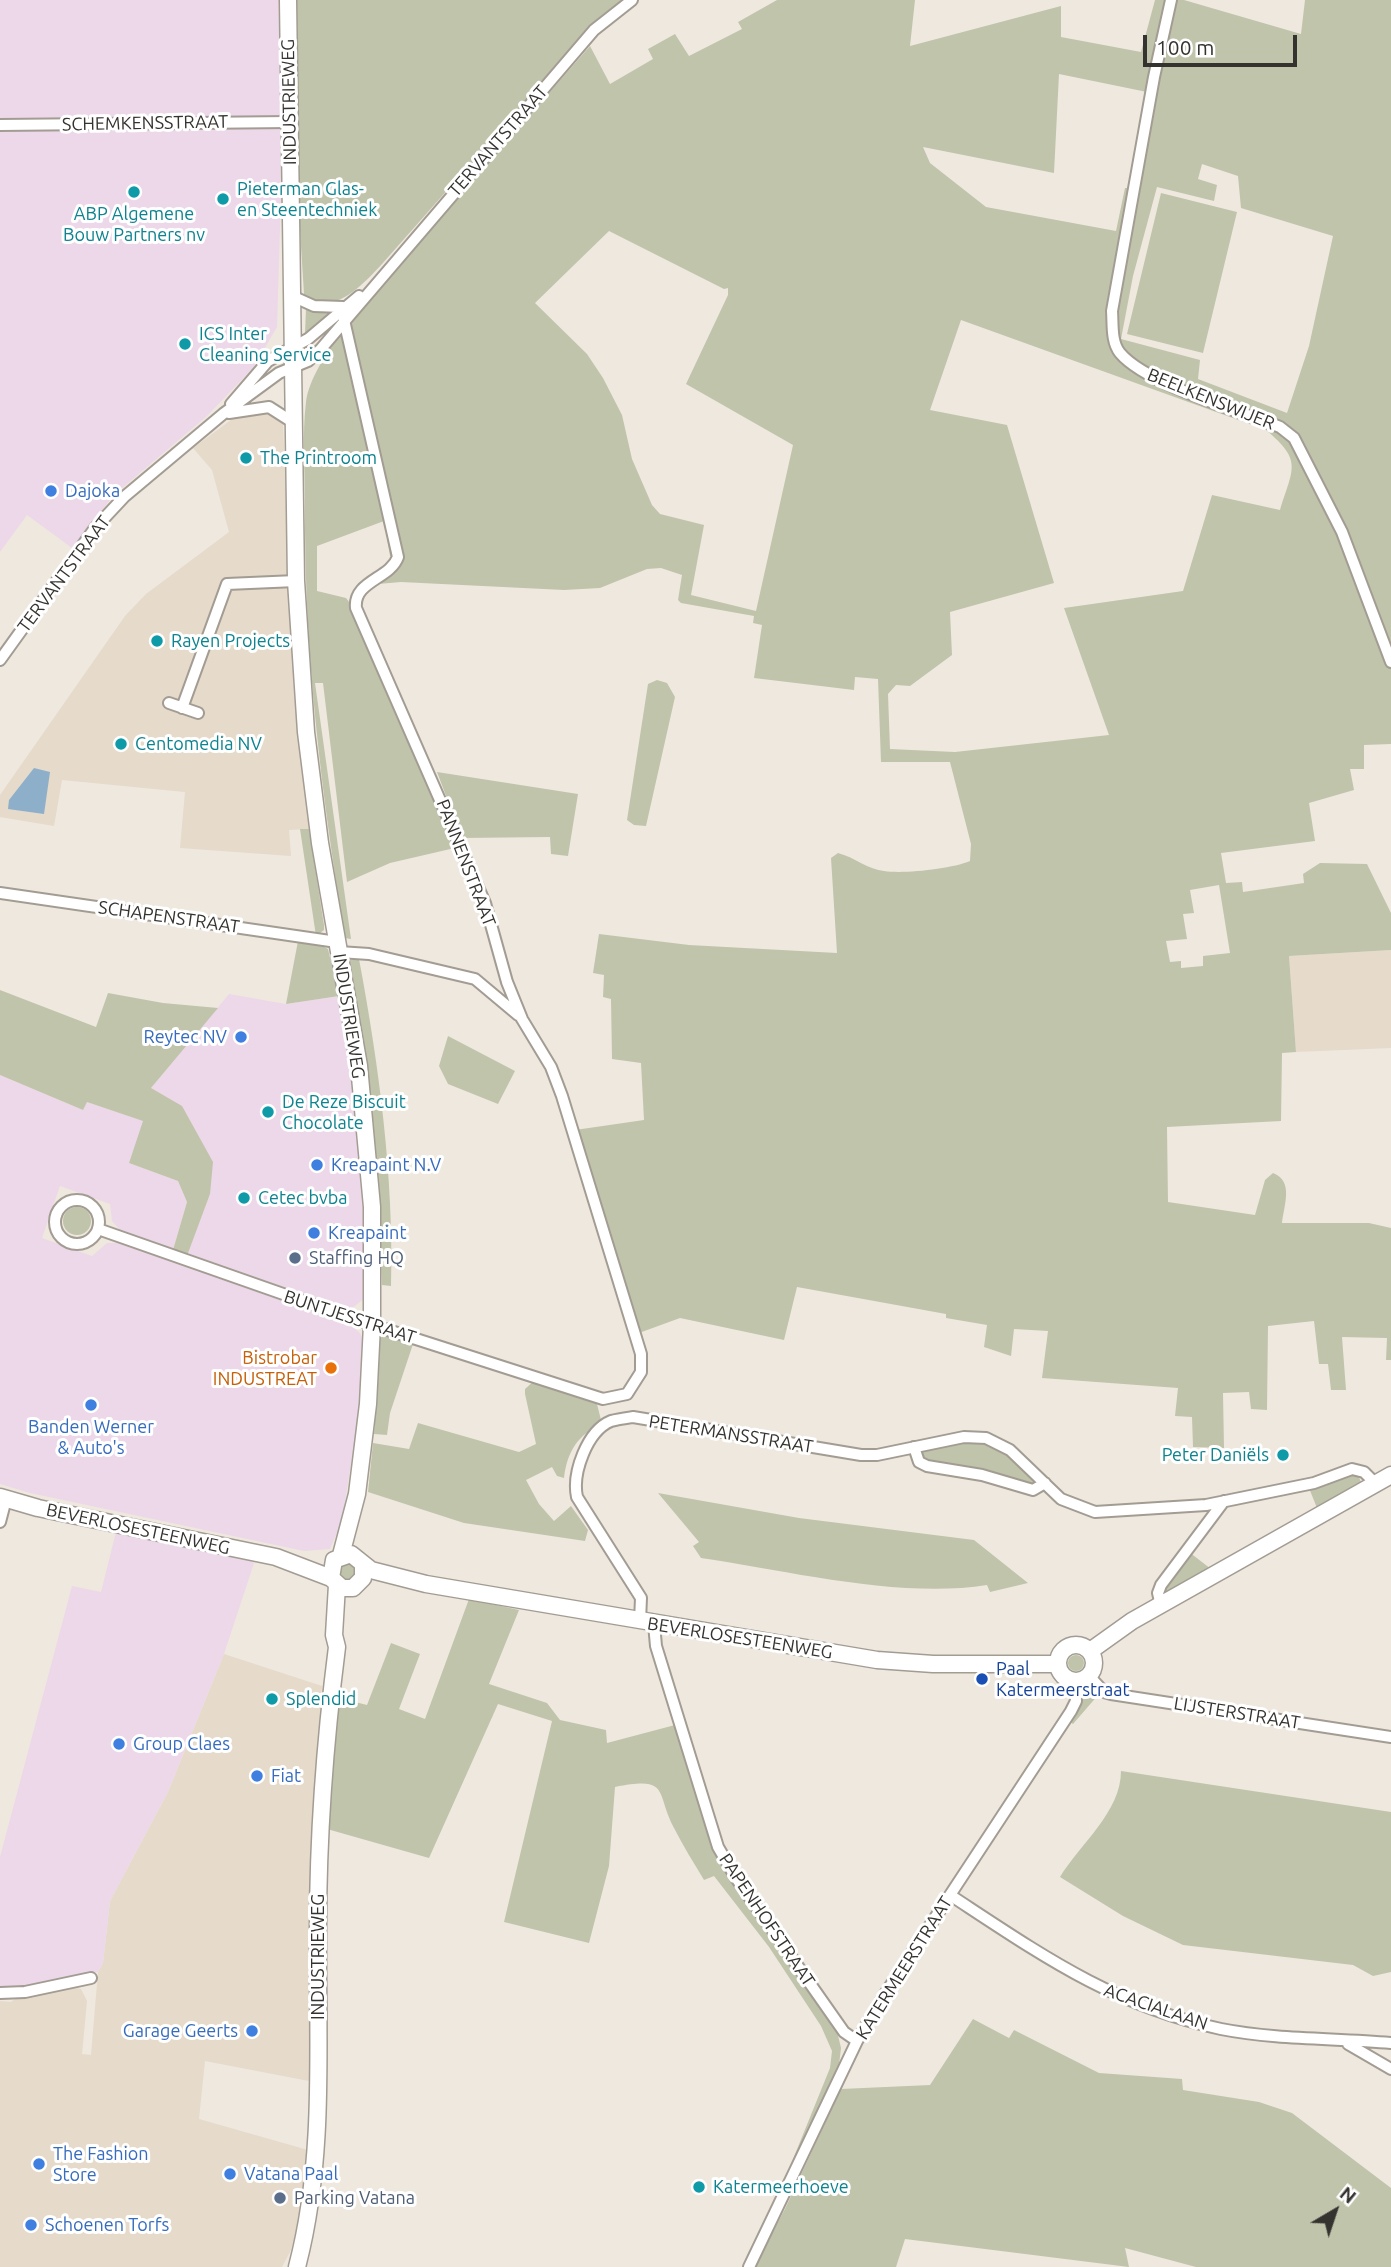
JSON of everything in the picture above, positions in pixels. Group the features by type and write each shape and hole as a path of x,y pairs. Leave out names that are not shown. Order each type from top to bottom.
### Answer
{"main road":[{"name":"INDUSTRIEWEG","path":"288,0 296,582 306,732 320,843 354,1031 367,1139 372,1220 372,1325 368,1405 357,1494 337,1557 330,1568 345,1583"},
{"path":"1090,1651 1122,1626 1391,1475"},
{"name":"INDUSTRIEWEG","path":"345,1583 365,1573 356,1549 360,1512 357,1494"},
{"name":"BEVERLOSESTEENWEG","path":"3,1499 276,1557 345,1583 426,1584"},
{"path":"337,1557 351,1554 361,1561"},
{"name":"BEVERLOSESTEENWEG","path":"276,1557 337,1557"},
{"name":"BEVERLOSESTEENWEG","path":"361,1561 371,1570 426,1584 647,1623 895,1662 1058,1664"},
{"name":"INDUSTRIEWEG","path":"297,2267 315,2172 318,1873 323,1758 337,1647 334,1635 345,1583"},
{"path":"1072,1644 1081,1645 1090,1651 1095,1660 1082,1679 1061,1674 1058,1664 1063,1650 1072,1644"}],"street":[{"name":"TERVANTSTRAAT","path":"1,655 95,528 124,498 223,415 279,373 293,368 320,350 594,30 632,0"},
{"name":"BEELKENSWIJER","path":"1171,0 1154,77 1112,311 1114,343 1119,353 1145,374 1280,427 1294,438 1342,532 1391,662"},
{"name":"SCHEMKENSSTRAAT","path":"0,125 289,122"},
{"name":"TERVANTSTRAAT","path":"223,415 268,361 308,339 342,307 370,289"},
{"path":"292,296 314,306 342,307"},
{"name":"PANNENSTRAAT","path":"344,320 398,557 393,567 360,591 355,599 356,608 480,891 507,982 522,1019 551,1067 641,1354 641,1372 627,1394"},
{"name":"TERVANTSTRAAT","path":"223,415 253,407 269,407 294,423"},
{"path":"182,708 227,584 296,582"},
{"path":"169,703 198,713"},
{"name":"SCHAPENSTRAAT","path":"0,893 338,947 475,979 522,1019"},
{"path":"83,1201 95,1209 98,1229 89,1241 68,1242 58,1232 56,1218 69,1202 83,1201"},
{"name":"BUNTJESSTRAAT","path":"98,1229 372,1325 603,1399 627,1394"},
{"path":"627,1394 633,1417"},
{"path":"603,1399 609,1422 578,1462 575,1488 583,1508 641,1598 647,1623"},
{"name":"PETERMANSSTRAAT","path":"609,1422 633,1417 861,1455 964,1437 986,1438 1010,1450 1072,1505 1095,1512 1224,1501 1314,1483 1352,1469 1364,1472 1376,1484"},
{"path":"914,1447 919,1462 927,1466 982,1475 1033,1490 1045,1483"},
{"path":"0,1522 3,1499"},
{"path":"1161,1606 1161,1585 1224,1501"},
{"name":"PAPENHOFSTRAAT","path":"647,1623 718,1847 736,1878 844,2032 857,2041"},
{"name":"KATERMEERSTRAAT","path":"749,2267 857,2041 1071,1711 1082,1679"},
{"name":"LIJSTERSTRAAT","path":"1082,1679 1111,1694 1391,1737"},
{"name":"ACACIALAAN","path":"950,1895 1084,1981 1128,2001 1223,2029 1347,2043 1391,2043"},
{"path":"0,1993 25,1992 92,1978"},
{"name":"ACACIALAAN","path":"1347,2043 1391,2069"}],"shaded area":[{"path":"0,0 279,0 281,195 277,327 253,368 207,416 114,495 72,548 27,515 0,552"},
{"path":"270,412 283,422 294,693 309,829 289,830 291,856 180,848 185,792 62,780 54,826 0,817 0,795 125,616 146,594 229,532 212,470 193,448 235,417"},
{"path":"1391,950 1391,1048 1296,1052 1289,956"},
{"path":"229,994 286,1004 339,996 359,1137 363,1208 365,1298 351,1309 344,1311 187,1256 210,1194 151,1088"},
{"path":"0,1075 83,1110 87,1102 144,1121 129,1163 178,1181 187,1202 173,1250 120,1230 112,1221 110,1204 60,1186 42,1238 92,1256 107,1243 122,1243 350,1325 360,1333 363,1339 358,1420 342,1521 330,1549 304,1551 30,1493 0,1484"},
{"path":"116,1532 255,1560 224,1654 168,1792 110,1901 103,1963 98,1972 15,1989 0,1988 0,1857 72,1586 101,1592"},
{"path":"224,1654 322,1686 310,1922 309,2081 205,2061 199,2119 308,2150 298,2225 291,2250 282,2267 0,2267 0,2001 11,2002 18,1997 72,1987 81,1989 87,2001 82,2054 91,2055 98,1972 103,1963 110,1901 168,1792"}],"green space":[{"path":"296,0 622,0 601,16 374,272 347,296 326,303 315,301 304,294 299,214"},
{"path":"777,0 915,0 910,46 1061,6 1061,37 1141,52 1155,0 1165,0 1147,92 1059,74 1054,173 923,147 930,163 986,207 1116,231 1125,188 1134,188 1117,272 1125,274 1174,0 1184,0 1301,34 1305,0 1391,0 1391,744 1364,745 1364,769 1350,769 1354,790 1309,803 1315,841 1221,853 1226,883 1242,882 1243,892 1304,883 1303,874 1320,863 1367,864 1391,913 1391,950 1289,956 1296,1052 1282,1053 1281,1121 1167,1127 1168,1202 1255,1215 1265,1180 1273,1173 1284,1182 1286,1188 1282,1223 1369,1223 1391,1228 1391,1360 1386,1360 1387,1338 1342,1337 1346,1390 1331,1390 1328,1364 1319,1364 1314,1321 1268,1326 1267,1410 1251,1409 1249,1392 1223,1393 1224,1448 1193,1447 1192,1417 1175,1416 1178,1388 1042,1378 1048,1331 1014,1329 1011,1356 984,1347 987,1325 946,1318 946,1314 797,1287 784,1340 680,1318 639,1333 575,1130 644,1120 641,1063 612,1059 611,999 603,997 604,975 593,973 599,934 689,945 837,953 831,858 838,853 878,870 893,872 940,868 970,861 971,844 950,762 881,762 878,679 855,677 854,690 754,678 762,625 753,623 754,616 681,603 678,600 682,575 661,568 647,569 600,588 564,590 401,582 378,584 393,573 401,557 390,556 384,521 317,546 317,591 346,598 350,603 459,847 390,863 347,882 323,683 315,683 351,939 345,938 328,829 307,613 304,427 306,402 314,376 338,335 343,336 349,322 590,46 610,84 653,59 648,49 675,34 689,56 742,29 738,22","holes":["1202,164 1238,176 1241,208 1333,236 1309,346 1287,413 1198,379 1200,360 1121,339 1133,276 1157,187 1214,201 1217,185 1198,179","609,231 724,289 728,288 728,295 686,384 793,445 756,611 691,595 704,525 660,514 652,505 632,459 622,415 603,378 587,354 535,303","961,320 1266,430 1286,450 1292,466 1280,510 1212,495 1183,591 1064,608 1109,735 955,752 890,749 888,694 896,685 910,686 952,655 950,612 1054,583 1007,425 930,410","1219,885 1230,953 1203,956 1203,966 1181,968 1181,961 1170,962 1166,941 1187,939 1183,914 1194,913 1190,890"]},
{"path":"1161,193 1237,212 1203,353 1127,334"},
{"path":"306,308 331,313 307,335 305,334"},
{"path":"657,680 667,683 675,697 646,826 634,825 627,820 648,684"},
{"path":"437,772 578,794 568,856 551,854 550,837 462,838"},
{"path":"300,829 309,829 324,925 324,930 316,936"},
{"path":"298,941 317,943 328,949 339,996 286,1004"},
{"path":"359,959 384,1122 390,1204 391,1286 382,1285 372,1122 350,960"},
{"path":"0,990 96,1027 108,993 163,1003 218,1008 151,1088 182,1106 213,1162 210,1194 187,1256 173,1250 187,1202 178,1181 129,1163 143,1121 87,1102 83,1110 0,1075"},
{"path":"448,1036 515,1071 498,1104 448,1084 439,1066"},
{"path":"77,1207 87,1211 91,1221 87,1231 77,1235 67,1231 63,1221 67,1211"},
{"path":"386,1334 414,1341 390,1413 387,1435 374,1434 380,1338"},
{"path":"535,1380 596,1400 602,1424 586,1433 575,1445 564,1478 557,1476 552,1467 526,1480 539,1504 554,1521 571,1506 588,1530 585,1541 464,1523 368,1492 373,1443 409,1449 418,1423 519,1452 536,1444 525,1394 525,1389"},
{"path":"975,1440 998,1446 1039,1483 1038,1487 923,1462 920,1452 923,1449"},
{"path":"1358,1475 1361,1482 1317,1508 1309,1488"},
{"path":"658,1493 799,1518 974,1540 1028,1583 990,1592 987,1585 918,1589 845,1582 701,1558 693,1546 699,1542"},
{"path":"1189,1552 1211,1569 1163,1594 1162,1590"},
{"path":"344,1561 356,1565 357,1574 350,1581 342,1581 336,1569"},
{"path":"469,1599 519,1610 489,1684 547,1703 560,1720 606,1730 607,1743 675,1725 711,1843 724,1870 836,2027 841,2048 839,2065 789,2169 830,2068 832,2051 821,2026 769,1947 714,1876 704,1880 674,1828 662,1796 653,1786 633,1784 615,1787 609,1866 589,1943 504,1922 552,1721 498,1704 429,1858 327,1829 337,1710 351,1701 367,1705 391,1643 420,1654 399,1709 425,1719"},
{"path":"1073,1655 1079,1655 1084,1663 1082,1669 1073,1671 1068,1666 1068,1660"},
{"path":"1092,1687 1099,1694 1073,1724 1069,1721 1079,1708 1082,1690"},
{"path":"1121,1771 1391,1812 1391,1972 1373,1976 1353,1965 1183,1945 1123,1916 1060,1877 1107,1814 1119,1786"},
{"path":"973,2019 1009,2038 1014,2030 1099,2073 1182,2079 1183,2090 1259,2102 1292,2113 1391,2188 1391,2267 1196,2267 1125,2248 1129,2267 905,2239 896,2267 754,2267 785,2209 841,2089 930,2085"}],"water":[{"path":"34,768 50,772 44,814 8,809 9,800"}],"place":[{"name":"ABP Algemene Bouw Partners nv","path":"134,192"},
{"name":"Pieterman Glas- en Steentechniek","path":"223,199"},
{"name":"ICS Inter Cleaning Service","path":"185,344"},
{"name":"The Printroom","path":"246,458"},
{"name":"Dajoka","path":"51,491"},
{"name":"Rayen Projects","path":"157,641"},
{"name":"Centomedia NV","path":"121,744"},
{"name":"Reytec NV","path":"241,1037"},
{"name":"De Reze Biscuit Chocolate","path":"268,1112"},
{"name":"Kreapaint N.V","path":"317,1165"},
{"name":"Cetec bvba","path":"244,1198"},
{"name":"Kreapaint","path":"314,1233"},
{"name":"Staffing HQ","path":"295,1258"},
{"name":"Bistrobar INDUSTREAT","path":"331,1368"},
{"name":"Banden Werner & Auto's","path":"91,1405"},
{"name":"Peter Daniëls","path":"1283,1455"},
{"name":"Paal Katermeerstraat","path":"982,1679"},
{"name":"Splendid","path":"272,1699"},
{"name":"Group Claes","path":"119,1744"},
{"name":"Fiat","path":"257,1776"},
{"name":"Garage Geerts","path":"252,2031"},
{"name":"The Fashion Store","path":"39,2164"},
{"name":"Vatana Paal","path":"230,2174"},
{"name":"Katermeerhoeve","path":"699,2187"},
{"name":"Parking Vatana","path":"280,2198"},
{"name":"Schoenen Torfs","path":"31,2225"}]}
